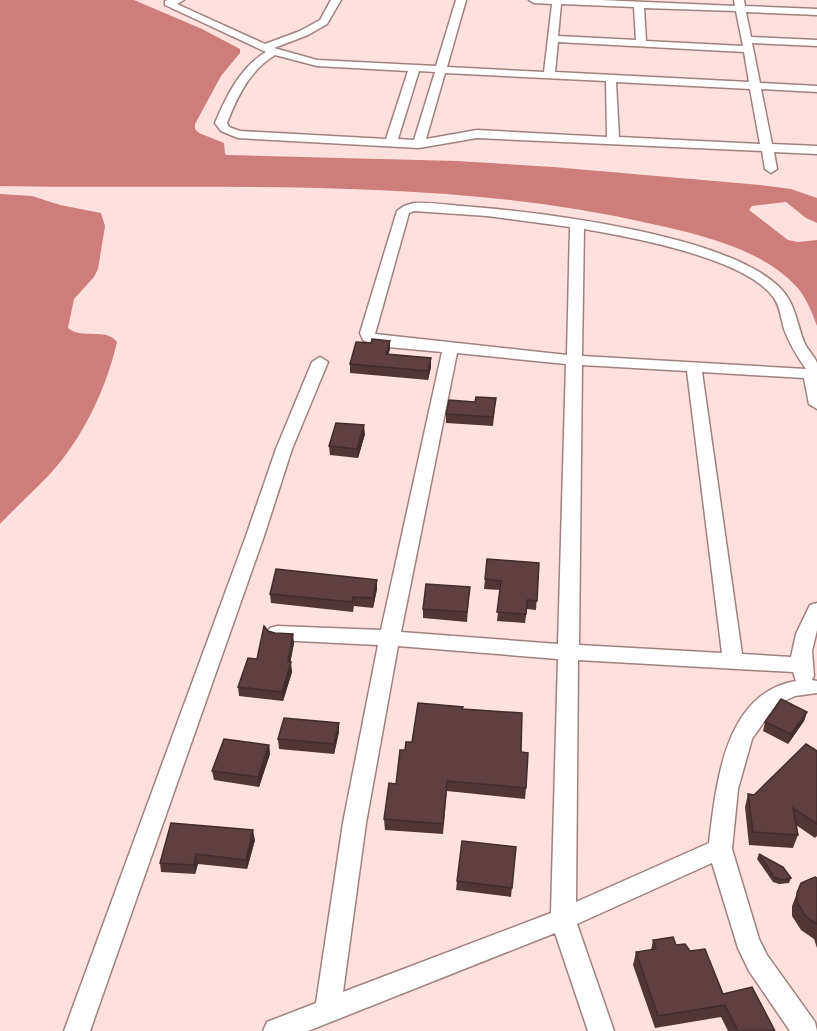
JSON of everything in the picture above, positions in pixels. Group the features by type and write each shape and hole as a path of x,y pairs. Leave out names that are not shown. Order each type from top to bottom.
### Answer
{"street":[{"path":"179,0 168,3 269,50 317,63 817,89"},
{"path":"336,0 324,22 269,50 246,76 221,123 225,129 238,134 419,144 477,134 817,150"},
{"path":"419,144 461,0"},
{"path":"534,0 639,5 739,4 814,11"},
{"path":"808,0 814,11"},
{"path":"549,76 557,1"},
{"path":"739,4 771,169"},
{"path":"639,5 641,43"},
{"path":"553,39 641,43 817,43"},
{"path":"391,142 414,69"},
{"path":"611,79 613,140"},
{"path":"815,374 574,360 377,341 368,337 405,210 420,208 464,211 609,228 659,240 724,261 769,285 784,301 795,339 815,374 817,404"},
{"path":"577,224 562,919 600,1031"},
{"path":"328,1011 358,798 389,638 406,571 451,347"},
{"path":"78,1031 284,449 320,362"},
{"path":"694,367 733,660"},
{"path":"814,691 800,665 805,637 817,610"},
{"path":"277,633 389,638 567,652 800,665"},
{"path":"806,1031 758,963 747,940 720,849 728,789 742,736 772,697 793,689 814,691"},
{"path":"276,1031 562,919 720,849"}],"shaded area":[{"path":"0,0 134,0 202,29 240,49 240,53 221,76 195,124 195,129 199,133 224,143 227,155 457,161 553,167 760,185 791,189 817,198 817,223 806,218 786,202 752,206 749,210 788,240 798,242 817,240 817,326 806,300 796,286 765,262 748,253 710,238 571,208 409,191 328,188 0,186"},
{"path":"0,194 32,196 60,205 101,213 105,226 98,269 94,277 74,299 68,328 80,333 107,335 117,342 100,395 73,445 50,474 0,524"}],"building":[{"path":"372,339 390,341 386,354 431,358 428,371 350,364 356,342 371,343"},
{"path":"476,397 496,398 493,417 446,414 449,400 475,402"},
{"path":"336,423 364,425 357,449 329,446"},
{"path":"487,559 539,563 537,601 527,600 526,614 497,612 501,581 485,579"},
{"path":"276,569 377,580 373,598 353,597 352,602 270,594"},
{"path":"426,584 470,587 467,612 423,609"},
{"path":"264,626 268,631 275,633 293,634 288,662 291,662 282,692 238,687 248,658 257,659"},
{"path":"781,699 807,712 791,734 765,722"},
{"path":"418,703 522,713 521,752 528,753 526,788 447,781 443,824 384,819 389,783 396,784 400,750 405,750 406,742 412,742"},
{"path":"284,718 339,723 334,744 278,739"},
{"path":"224,739 269,745 258,777 212,771"},
{"path":"806,744 817,751 817,824 793,808 798,835 753,832 748,794 754,795"},
{"path":"171,823 253,830 246,860 196,854 194,865 160,863"},
{"path":"462,841 516,847 512,888 457,881"},
{"path":"759,854 783,867 791,878 780,880 774,877"},
{"path":"817,878 817,924 806,917 797,902 797,893 801,883"},
{"path":"673,937 676,945 685,944 690,951 705,949 723,994 752,987 775,1031 738,1031 725,1005 658,1016 636,952 656,949 653,940"}]}
